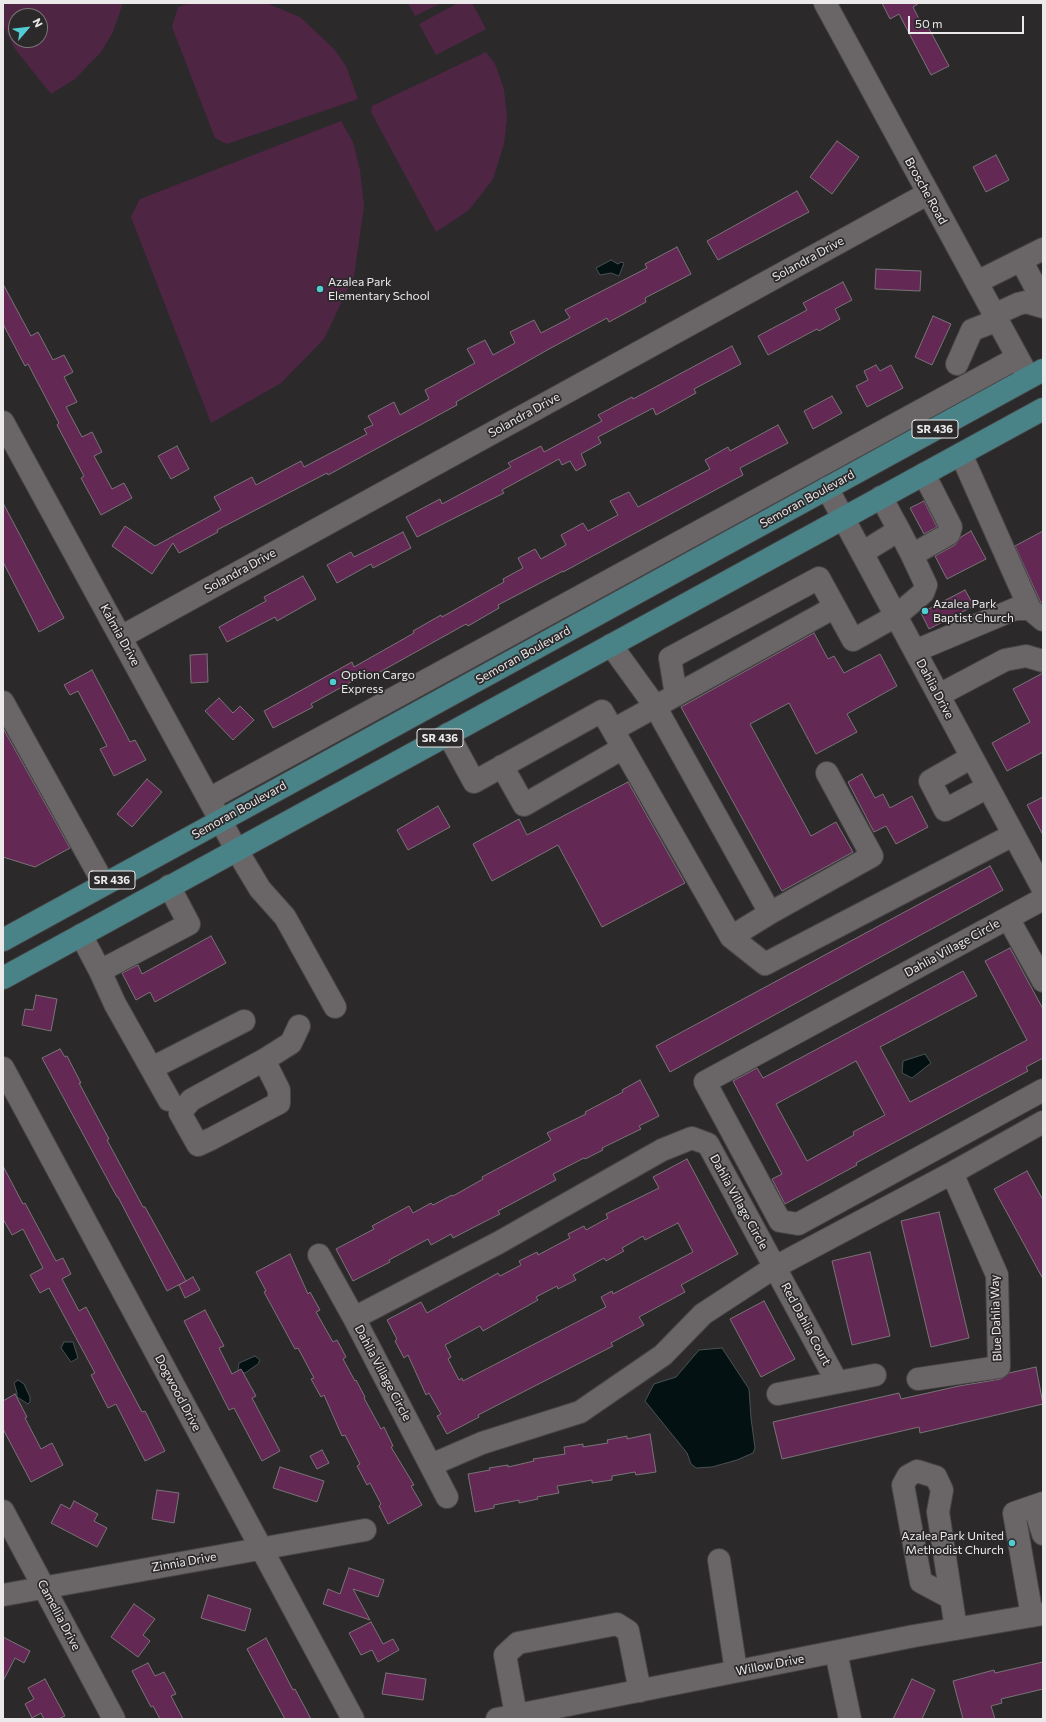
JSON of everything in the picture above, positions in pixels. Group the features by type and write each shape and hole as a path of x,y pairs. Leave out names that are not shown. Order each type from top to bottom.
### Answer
{"main road":[{"name":"Semoran Boulevard","path":"3,940 1036,374"},
{"name":"SR 436","path":"3,978 236,849 1043,409"}],"street":[{"name":"Brosche Road","path":"824,3 1017,358 1036,374"},
{"name":"Solandra Drive","path":"121,636 927,194"},
{"path":"977,282 1043,249"},
{"path":"1021,260 1038,292 1043,307"},
{"path":"957,364 972,330 1022,303 1037,304 1043,307"},
{"path":"209,799 1017,358"},
{"name":"Kalmia Drive","path":"3,422 236,849 260,889 285,917 335,1007"},
{"path":"961,454 1037,615"},
{"path":"912,555 949,534 950,527 924,474"},
{"name":"Dahlia Drive","path":"827,488 1013,835 1035,854 1043,889"},
{"path":"676,695 670,658 819,578 853,640 896,616 923,593 926,585 912,555 881,498"},
{"path":"862,553 899,530"},
{"path":"613,730 835,607"},
{"path":"915,651 1015,609 1037,615"},
{"path":"611,645 655,706 770,913"},
{"path":"939,695 1005,660 1026,656 1043,661"},
{"path":"3,702 104,884"},
{"path":"448,734 474,782 602,711 731,937 765,964 1013,835"},
{"path":"502,766 524,805 623,748"},
{"path":"972,757 930,781 945,810 988,787"},
{"path":"731,937 770,913 872,856 827,773"},
{"path":"100,972 189,924 169,886"},
{"name":"Dahlia Village Circle","path":"1043,899 705,1082 780,1221 798,1224 1043,1090"},
{"name":"Dahlia Village Circle","path":"1008,918 1043,981"},
{"path":"81,935 115,1004 169,1100"},
{"path":"152,1068 244,1021"},
{"path":"264,1060 291,1043 299,1026"},
{"name":"Dogwood Drive","path":"3,1068 353,1719"},
{"path":"431,1465 482,1443 580,1412 663,1355 703,1314 775,1267 952,1173 1043,1122"},
{"name":"Dahlia Village Circle","path":"448,1497 354,1318 498,1243 662,1150 692,1138 708,1144 775,1267"},
{"name":"Blue Dahlia Way","path":"918,1379 999,1367 997,1275 952,1173"},
{"path":"319,1256 354,1318"},
{"name":"Red Dahlia Court","path":"775,1267 837,1382"},
{"path":"778,1394 875,1375"},
{"path":"951,1598 921,1582 903,1485 908,1476 917,1471 936,1477 942,1490 938,1512 956,1629"},
{"path":"1037,1615 1034,1571 1014,1513 1038,1504 1043,1534"},
{"name":"Camellia Drive","path":"3,1511 45,1587 114,1719"},
{"name":"Zinnia Drive","path":"3,1595 365,1530"},
{"path":"719,1560 736,1672"},
{"name":"Willow Drive","path":"507,1717 836,1652 1037,1615"},
{"path":"507,1717 505,1655 518,1643 617,1624 628,1631 640,1690"},
{"path":"836,1652 850,1719"}],"shaded area":[{"path":"3,3 123,3 113,32 101,52 75,79 51,94 14,48 48,48 48,8 8,8 8,35 3,25"},
{"path":"190,3 266,3 300,17 334,49 346,66 358,99 227,144 215,138 172,27 178,7"},
{"path":"408,3 441,3 415,16"},
{"path":"458,3 472,3 486,29 436,55 419,24"},
{"path":"486,52 495,64 504,89 507,119 504,144 493,179 469,210 436,232 371,112 372,106"},
{"path":"341,121 353,142 360,170 364,206 354,276 324,339 281,383 211,423 131,217 140,199"},
{"path":"611,260 618,264 621,262 624,263 619,276 611,273 600,275 596,268"},
{"path":"925,1054 931,1063 912,1078 902,1073 903,1061"},
{"path":"64,1342 73,1342 78,1358 71,1362 61,1348"},
{"path":"722,1348 749,1389 755,1448 753,1453 737,1460 712,1467 696,1468 691,1464 687,1453 645,1401 654,1384 676,1377 699,1350"},
{"path":"255,1356 260,1360 258,1364 245,1373 238,1371 239,1363"},
{"path":"18,1380 24,1384 30,1397 30,1402 28,1404 17,1397 14,1383"}],"building":[{"path":"882,3 919,3 913,7 923,27 927,25 949,66 931,75 899,14 890,19"},
{"path":"837,141 859,157 832,194 810,177"},
{"path":"996,155 1009,180 986,192 973,167"},
{"path":"797,191 809,212 718,260 707,241"},
{"path":"677,247 691,274 645,298 646,302 609,322 607,318 549,349 456,402 457,405 328,475 327,473 217,530 218,532 179,553 173,543 152,574 112,546 125,526 155,546 221,510 214,497 252,477 256,485 301,461 304,467 367,434 364,429 373,425 368,416 394,402 400,415 429,399 425,390 475,363 467,349 485,340 493,355 515,343 510,332 534,320 541,333 570,318 565,310 647,268 645,264"},
{"path":"876,269 921,271 920,291 875,289"},
{"path":"843,282 852,300 835,309 840,319 819,331 817,329 768,355 758,336 807,310 803,303"},
{"path":"3,284 31,336 38,332 53,360 64,355 73,372 64,377 77,402 66,407 82,437 92,432 102,452 94,456 112,489 124,483 132,498 101,515 81,478 84,476 57,425 59,423 28,364 25,366 3,324"},
{"path":"933,316 951,324 932,365 915,357"},
{"path":"732,346 741,364 694,389 696,393 656,415 653,408 598,437 601,443 581,454 586,465 576,471 570,461 562,465 559,459 502,490 504,493 417,537 406,517 440,499 442,504 511,467 508,463 541,446 544,452 602,421 598,415 632,397 633,399"},
{"path":"876,365 880,371 891,365 903,388 867,407 856,386 868,380 864,371"},
{"path":"832,396 842,413 813,429 804,411"},
{"path":"778,425 788,443 740,468 743,475 563,572 498,605 499,608 468,626 466,624 371,677 369,672 311,704 313,707 273,728 264,711 352,662 354,667 414,633 413,631 441,615 442,617 504,582 503,579 523,568 518,558 535,549 541,559 566,545 561,535 583,523 588,531 618,515 610,501 629,492 638,507 710,469 705,460 728,447 730,451"},
{"path":"177,446 189,469 171,479 158,456"},
{"path":"924,501 937,527 924,534 910,508"},
{"path":"3,503 64,618 39,632 3,562"},
{"path":"971,531 986,559 947,579 935,556 955,545 961,537"},
{"path":"1043,531 1043,604 1040,601 1015,546"},
{"path":"403,532 411,548 373,568 371,564 337,583 327,565 351,552 354,557"},
{"path":"303,576 316,599 277,621 275,617 227,642 219,627 266,601 264,597"},
{"path":"965,590 974,606 929,629 921,613"},
{"path":"814,633 828,659 834,656 844,673 880,654 897,686 847,714 857,732 816,754 789,703 750,724 811,836 836,822 853,852 782,891 681,707"},
{"path":"207,654 208,682 191,683 190,655"},
{"path":"92,670 130,742 135,740 146,760 114,776 100,749 107,746 78,691 70,695 64,685"},
{"path":"1043,673 1043,752 1007,771 992,743 1030,722 1013,689"},
{"path":"219,698 233,713 240,706 254,720 233,740 205,711"},
{"path":"3,728 70,848 35,867 3,857"},
{"path":"862,774 875,798 883,794 890,808 912,796 928,827 896,844 886,826 874,832 848,782"},
{"path":"147,779 162,792 132,827 117,814"},
{"path":"628,782 685,883 602,927 558,845 492,881 473,844 519,819 527,835"},
{"path":"1043,797 1043,835 1027,805"},
{"path":"438,806 450,827 408,850 397,830"},
{"path":"990,866 1003,890 670,1072 656,1046"},
{"path":"211,936 226,963 155,1002 150,992 136,1000 122,973 138,965 142,974"},
{"path":"1010,948 1043,1009 1043,1058 1026,1067 1028,1071 856,1163 857,1165 785,1204 772,1179 782,1174 733,1081 757,1068 763,1078 963,971 977,996 880,1047 910,1102 1027,1040 985,961","holes":["856,1061 885,1115 853,1132 854,1135 807,1161 776,1104"]},
{"path":"36,995 57,999 51,1031 22,1025 25,1009 33,1010"},
{"path":"60,1049 65,1057 67,1056 81,1083 79,1083 109,1139 107,1140 143,1207 145,1207 186,1281 167,1291 118,1197 42,1058"},
{"path":"640,1080 659,1116 639,1126 641,1129 602,1148 603,1150 553,1174 556,1180 498,1211 500,1214 453,1238 451,1234 431,1245 428,1239 389,1260 390,1262 353,1281 336,1249 374,1229 372,1226 409,1206 413,1213 431,1203 433,1205 452,1195 453,1196 483,1179 482,1177 551,1140 547,1133 586,1114 585,1112 623,1092 622,1090"},
{"path":"687,1159 738,1254 681,1285 685,1292 639,1317 644,1325 611,1343 613,1346 478,1415 479,1417 447,1434 437,1416 441,1414 429,1393 426,1395 408,1355 404,1358 395,1341 397,1339 387,1320 421,1302 427,1313 498,1273 500,1276 521,1265 519,1261 537,1252 538,1255 570,1238 568,1234 584,1226 586,1230 608,1218 606,1214 659,1188 653,1177","holes":["678,1223 693,1252 613,1294 612,1291 601,1297 606,1307 463,1381 462,1378 459,1380 448,1359 451,1357 445,1345 480,1326 483,1331 538,1300 536,1297 557,1286 558,1289 576,1280 573,1275 604,1258 606,1261 624,1251 622,1248 643,1236 645,1240"]},
{"path":"3,1166 56,1261 63,1258 71,1274 62,1279 79,1311 86,1307 142,1412 145,1411 165,1451 145,1461 116,1404 108,1408 91,1375 95,1373 49,1288 40,1293 30,1275 43,1268 23,1229 12,1235 3,1219"},
{"path":"1027,1171 1043,1200 1043,1279 994,1189"},
{"path":"939,1212 969,1338 931,1347 901,1221"},
{"path":"870,1252 890,1336 852,1345 832,1261"},
{"path":"290,1254 308,1294 310,1292 320,1310 316,1312 333,1342 337,1340 346,1357 343,1359 355,1381 356,1380 381,1429 384,1427 393,1446 391,1447 414,1485 411,1486 422,1505 388,1524 379,1506 381,1504 370,1483 367,1485 357,1466 360,1464 345,1435 342,1436 324,1395 321,1397 311,1379 314,1378 298,1348 295,1349 264,1292 266,1291 256,1272"},
{"path":"193,1277 200,1290 185,1298 179,1285"},
{"path":"764,1301 795,1359 761,1377 730,1319"},
{"path":"205,1310 224,1346 219,1348 232,1374 241,1369 256,1396 252,1398 280,1451 262,1461 234,1408 229,1410 184,1321"},
{"path":"1036,1367 1043,1404 920,1433 919,1427 782,1459 773,1422 899,1393 901,1399 959,1386 1001,1379 1009,1373"},
{"path":"15,1394 27,1417 25,1418 41,1449 52,1443 63,1465 31,1482 3,1429 3,1401"},
{"path":"650,1434 656,1472 636,1475 635,1472 612,1476 612,1480 592,1483 592,1480 557,1486 559,1493 537,1497 538,1499 519,1503 519,1500 494,1505 494,1508 475,1512 468,1474 490,1470 489,1468 508,1465 508,1467 534,1461 533,1459 565,1454 564,1447 583,1444 583,1447 608,1443 607,1440 627,1436 627,1439"},
{"path":"322,1450 329,1463 317,1469 310,1456"},
{"path":"280,1467 324,1481 317,1502 273,1488"},
{"path":"157,1490 179,1493 174,1523 152,1519"},
{"path":"74,1501 98,1514 94,1521 107,1528 97,1547 51,1523 61,1504 70,1509"},
{"path":"349,1568 384,1580 378,1597 353,1589 370,1620 323,1604 328,1589 340,1594"},
{"path":"208,1595 251,1609 245,1631 201,1618"},
{"path":"134,1604 155,1619 143,1635 150,1641 138,1657 111,1637"},
{"path":"371,1622 383,1644 393,1639 399,1650 378,1662 372,1650 361,1655 349,1633"},
{"path":"3,1637 30,1651 24,1663 15,1658 3,1681"},
{"path":"266,1638 293,1690 295,1689 311,1719 285,1719 247,1649"},
{"path":"1043,1662 1043,1689 1001,1699 1002,1703 991,1706 995,1719 963,1719 953,1681 994,1670 995,1673"},
{"path":"148,1663 155,1676 164,1672 176,1694 171,1696 183,1719 160,1719 153,1706 151,1707 132,1671"},
{"path":"386,1673 426,1679 423,1700 382,1694"},
{"path":"45,1679 65,1716 58,1719 44,1719 41,1713 32,1718 25,1704 34,1699 28,1688"},
{"path":"912,1679 935,1690 922,1719 893,1719"}],"place":[{"name":"Azalea Park Elementary School","path":"320,289"},
{"name":"Azalea Park Baptist Church","path":"925,611"},
{"name":"Option Cargo Express","path":"333,682"},
{"name":"Azalea Park United Methodist Church","path":"1012,1543"}]}
